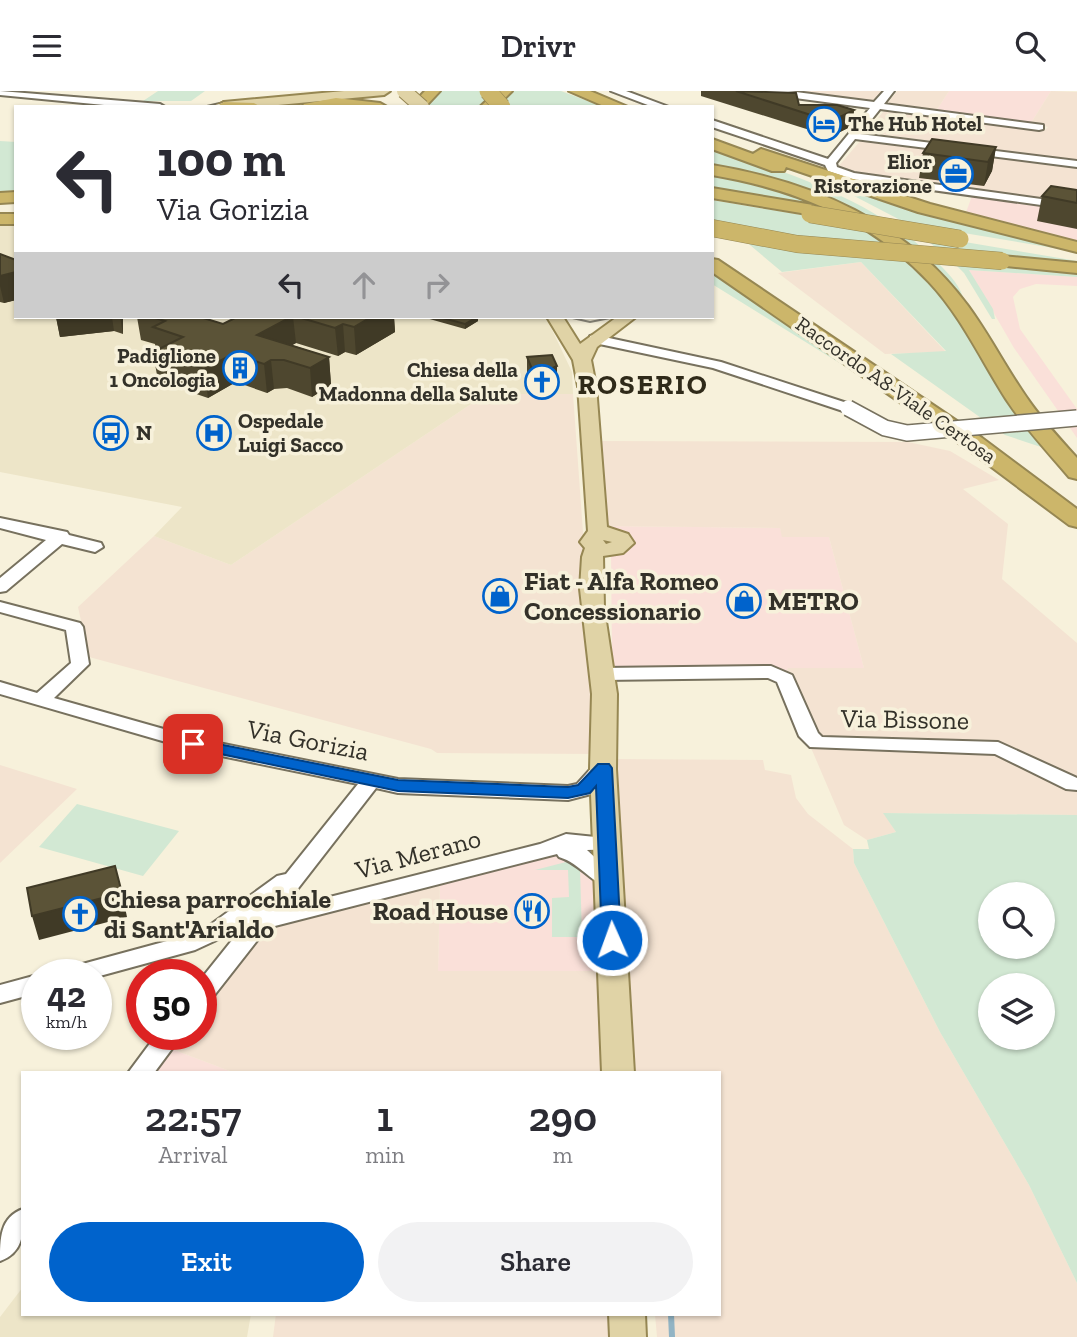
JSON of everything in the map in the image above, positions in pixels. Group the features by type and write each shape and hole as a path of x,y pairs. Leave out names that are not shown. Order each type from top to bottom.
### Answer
{"highway":[{"path":"488,91 500,105"},
{"path":"489,105 505,91"},
{"path":"566,91 604,105"},
{"path":"576,91 615,105"},
{"path":"309,103 347,97 373,105"},
{"path":"714,139 924,208 1077,247"},
{"path":"714,145 850,197 894,221 935,253 964,288 1058,449"},
{"path":"714,170 771,181 822,197 859,215 892,238 947,291 968,319 1029,416 1077,472"},
{"path":"714,195 1077,256"},
{"path":"714,228 807,245 1077,268"},
{"name":"Raccordo A8-Viale Certosa","path":"714,265 974,443 1077,520"},
{"path":"714,289 920,417 1020,486 1077,520"}],"main road":[{"path":"252,105 309,103 384,91"},
{"path":"393,91 408,105"},
{"path":"404,91 425,100"},
{"path":"559,320 580,325 626,325"},
{"path":"559,320 575,334 595,339"},
{"path":"559,320 582,360 597,527 605,561 608,664 602,674 603,768 618,1071"},
{"path":"582,360 595,339 626,325"},
{"path":"627,1316 628,1337"}],"street":[{"path":"616,91 658,105"},
{"path":"765,91 1039,127"},
{"path":"830,163 889,91"},
{"path":"0,92 132,105"},
{"path":"8,104 28,93"},
{"path":"714,124 830,163"},
{"path":"853,136 1077,164"},
{"path":"830,163 832,169 852,176 1077,207"},
{"path":"626,325 644,343 641,348"},
{"path":"626,325 779,379 848,408 885,428 915,434 1077,418"},
{"path":"595,339 716,365 848,408"},
{"path":"0,523 61,536 95,547"},
{"path":"2,583 61,536"},
{"path":"0,607 74,627 80,664 40,700"},
{"name":"Via Bissone","path":"602,674 771,672 785,679 809,736 817,743 998,748 1073,784"},
{"name":"Via Gorizia","path":"0,688 197,745 398,786 568,793 584,789 603,768"},
{"path":"217,977 372,780"},
{"name":"Via Merano","path":"560,848 588,830 607,812"},
{"name":"Via Merano","path":"262,922 560,848 607,844"},
{"path":"560,848 580,855 609,881"},
{"path":"219,930 240,912 295,875"},
{"path":"175,947 219,930 262,922"},
{"path":"112,964 230,936 262,922"},
{"path":"0,994 21,988"},
{"path":"142,1071 158,1050"},
{"path":"0,1249 21,1223"}],"shaded area":[{"path":"781,91 882,91 875,101 865,102"},
{"path":"897,91 949,91 936,111 888,103"},
{"path":"949,91 1051,91 1031,123 936,111"},
{"path":"1051,91 1077,92 1077,161 865,132 884,111 891,110 1045,130 1048,127 1031,123"},
{"path":"861,140 1077,168 1077,204 849,172 838,167"},
{"path":"972,196 1077,209 1077,241 965,215"},
{"name":"Ospedale Luigi Sacco","path":"14,224 14,319 547,319 572,372 573,394 486,394 231,565 154,536 182,507 0,472 0,225"},
{"path":"861,262 946,352 885,354 778,273"},
{"path":"969,270 1077,277 1077,286 1036,284 1020,289 1013,297 1020,329 1077,409 1077,438 1014,348"},
{"path":"486,394 573,394 599,754 437,753 431,749 89,657 78,607 154,536 231,565"},
{"path":"594,441 908,442 950,451 999,480 963,489 1008,524 1002,579 1077,643 1077,815 884,813 896,832 867,840 844,825 782,680 788,668 864,668 829,537 782,537 780,528 603,526"},
{"path":"603,526 780,528 783,537 829,537 864,668 788,668 784,676 605,673 612,656 611,555"},
{"path":"609,759 763,760 765,770 791,775 796,798 808,814 853,849 854,863 940,1032 1029,1185 1077,1283 1077,1337 657,1337 655,1316 721,1316 721,1071 625,1071"},
{"path":"0,765 77,789 0,863"},
{"path":"540,853 567,854 607,882 610,971 438,971 440,879"},
{"path":"440,879 438,971 610,971 614,1071 230,1071 175,1050 217,1050 217,980 263,924"},
{"path":"161,1050 175,1050 230,1071 145,1071"},
{"path":"21,1290 21,1316 251,1316 247,1337 0,1337 0,1317"},
{"path":"276,1316 624,1316 625,1337 273,1337"}],"green space":[{"path":"158,91 205,91 191,101 143,101"},
{"path":"441,91 501,91 485,105 428,105"},
{"path":"510,91 561,91 599,105 495,105"},
{"path":"0,141 14,142 14,190 0,192"},
{"path":"714,147 830,191 885,220 934,259 955,281 963,297 902,241 878,224 834,200 790,183 714,168"},
{"path":"735,147 887,199 1077,252 964,233 959,241 1077,261 1077,277 969,270 993,309 995,319 992,319 964,273 906,223 835,186"},
{"path":"714,173 767,183 870,227 942,292 1044,448 1005,435 891,354 946,351 861,262 782,272 731,229 714,224 714,200 808,216 815,209 714,192"},
{"path":"714,271 883,390 714,285"},
{"path":"77,804 179,831 143,876 39,847"},
{"path":"883,813 1077,815 1077,1283 1029,1185 940,1032 854,863 853,849 869,849 867,840 896,832"},
{"path":"573,862 580,868 582,937 552,937 552,898 569,897 568,870 535,870"}],"building":[{"path":"736,91 796,93 799,105 837,105 854,110 840,117 817,117"},
{"path":"932,139 996,147 988,162 923,153"},
{"path":"1051,186 1077,190 1077,203 1042,196"},
{"path":"0,254 14,259 14,272 0,276"},
{"path":"158,319 207,319 223,324 233,319 287,319 257,335 329,357 310,368 284,360 271,360 264,364 233,354 204,369 153,352 183,337 153,327 165,321"},
{"path":"305,319 368,319 354,327 343,324 335,328"},
{"path":"446,319 474,319 465,324"},
{"path":"552,355 557,366 546,371 532,369 527,357"},
{"path":"115,866 122,893 32,916 27,888"}],"waterway":[{"path":"671,1316 672,1337"}],"tram line":[{"path":"400,91 417,105"},
{"path":"577,319 590,322 605,319"}],"place":[{"name":"The Hub Hotel","path":"824,124"},
{"name":"Elior Ristorazione","path":"956,174"},
{"name":"Padiglione 1 Oncologia","path":"240,368"},
{"name":"Chiesa della Madonna della Salute","path":"542,382"},
{"name":"N","path":"111,433"},
{"name":"Ospedale Luigi Sacco","path":"214,433"},
{"name":"Fiat - Alfa Romeo Concessionario","path":"500,596"},
{"name":"METRO","path":"744,601"},
{"name":"Road House","path":"532,911"},
{"name":"Chiesa parrocchiale di Sant'Arialdo","path":"80,914"}],"district":[{"name":"ROSERIO","path":"643,384"}],"route":[{"path":"193,744 398,786 568,793 584,789 603,768 612,940"}]}
